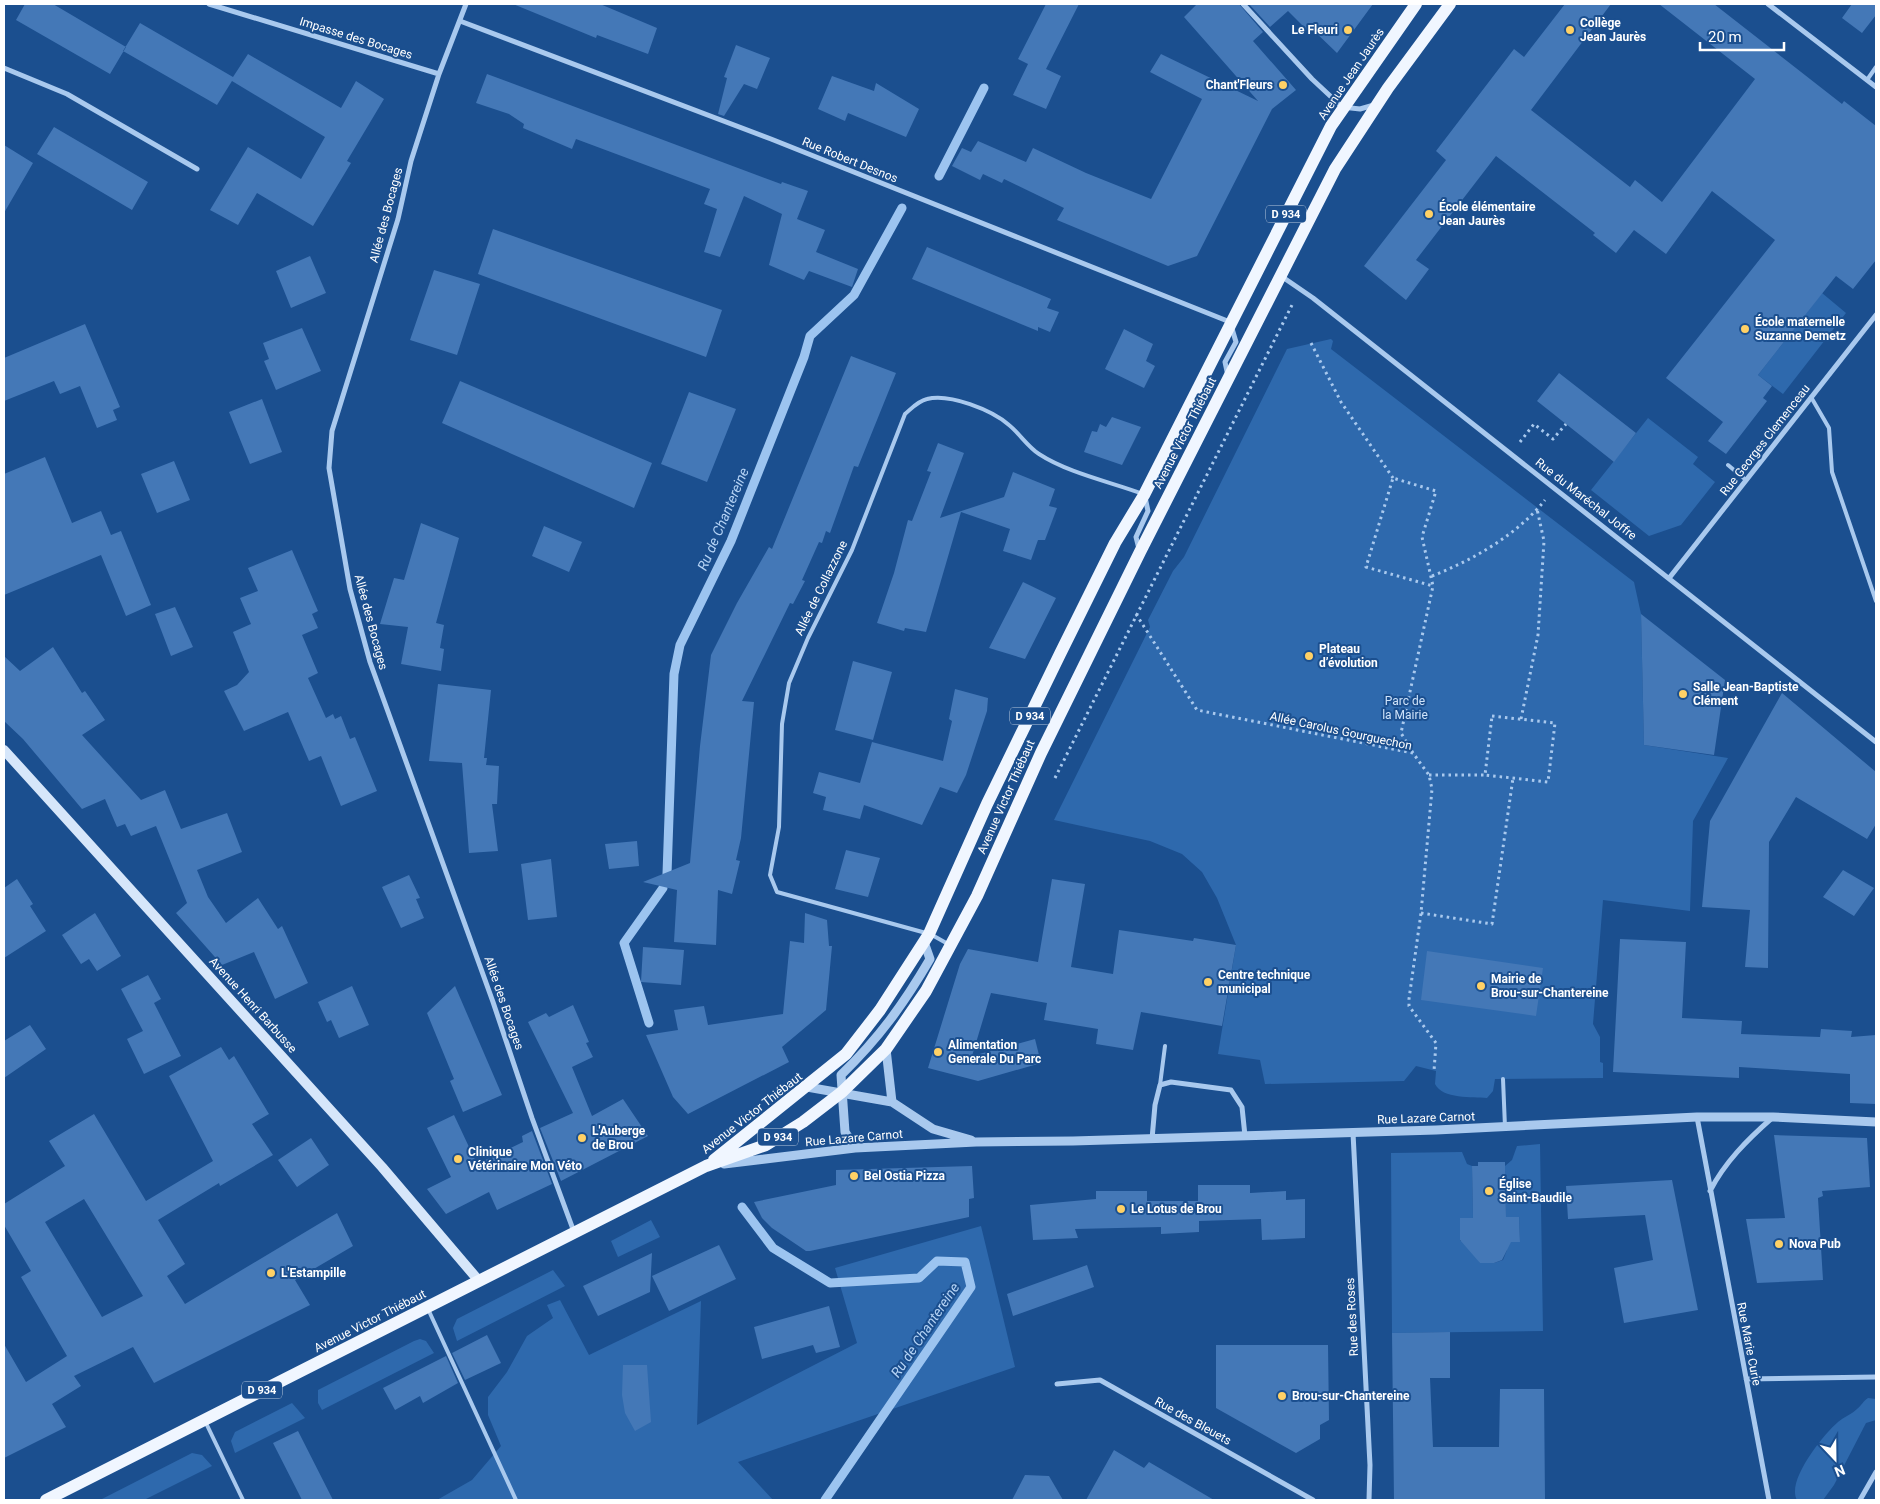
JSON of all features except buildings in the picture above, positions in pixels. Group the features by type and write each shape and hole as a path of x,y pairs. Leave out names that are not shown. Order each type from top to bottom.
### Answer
{"main road":[{"name":"Avenue Jean Jaurès","path":"1230,322 1342,107 1416,4"},
{"name":"D 934","path":"1280,275 1335,169 1377,104 1450,4"},
{"name":"Avenue Victor Thiébaut","path":"46,1500 706,1166 766,1145 803,1122 842,1092 886,1049 926,991 976,896 1041,753 1280,275"},
{"name":"Avenue Victor Thiébaut","path":"706,1166 846,1054 880,1010 926,938 987,804 1060,654 1115,543 1144,495 1230,322"},
{"name":"Avenue Henri Barbusse","path":"4,750 382,1167 479,1281"}],"street":[{"name":"Impasse des Bocages","path":"210,4 439,74"},
{"name":"Allée des Bocages","path":"466,4 439,74 411,161 398,219 332,431 329,468 350,589 370,662 457,900 532,1118 574,1233"},
{"path":"1243,4 1312,79 1342,107 1360,109 1377,104"},
{"path":"1768,4 1876,87"},
{"name":"Rue Robert Desnos","path":"460,21 771,139 1230,322"},
{"path":"4,68 67,94 197,169"},
{"name":"Rue du Maréchal Joffre","path":"1280,275 1511,453 1876,742"},
{"name":"Rue Georges Clemenceau","path":"1670,578 1876,314"},
{"path":"1228,377 1224,362 1236,342 1230,322"},
{"path":"1140,552 1136,537 1148,511 1144,495"},
{"path":"855,1148 844,1132 841,1075 870,1046 902,1006 930,959 926,938"},
{"path":"886,1049 892,1102"},
{"path":"1152,1139 1155,1105 1160,1085 1172,1082 1231,1090 1242,1107 1245,1136"},
{"name":"Rue Lazare Carnot","path":"807,1087 892,1102 933,1129 976,1142"},
{"name":"Rue Lazare Carnot","path":"706,1166 855,1148 976,1142 1352,1133 1505,1127 1697,1116 1773,1117 1876,1122"},
{"name":"Rue Marie Curie","path":"1697,1116 1768,1500"},
{"path":"1710,1192 1717,1178 1742,1144 1773,1117"},
{"name":"Rue des Roses","path":"1352,1133 1370,1465 1369,1500"},
{"path":"1746,1379 1876,1377"},
{"name":"Rue des Bleuets","path":"1057,1384 1100,1380 1313,1500"},
{"path":"1860,1500 1876,1472"}],"lane":[{"path":"1866,80 1876,67"},
{"path":"1810,397 1829,428 1832,472 1876,601"},
{"name":"Allée de Collazzone","path":"926,938 892,923 777,892 770,875 779,827 782,724 790,683 808,638 852,550 905,414 916,403 925,399 949,398 967,404 1008,423 1038,454 1063,466 1144,495"},
{"path":"1728,466 1746,480"},
{"path":"926,938 950,945"},
{"path":"1160,1085 1165,1046"},
{"path":"1503,1079 1505,1127"},
{"path":"427,1308 516,1500"},
{"path":"204,1419 243,1500"}],"path":[{"path":"1052,784 1300,289"},
{"path":"1311,343 1341,402 1393,478 1436,491 1422,537 1433,586 1401,733 1413,753"},
{"path":"1511,453 1534,424 1553,439 1566,424"},
{"path":"1393,478 1366,567 1433,586"},
{"path":"1432,576 1455,567 1512,533 1538,509 1544,541 1538,626 1534,662 1521,719"},
{"name":"Allée Carolus Gourguechon","path":"1136,614 1197,710 1413,753 1429,775"},
{"path":"1434,1071 1436,1043 1410,1006 1421,913 1432,788 1429,775 1485,775 1548,782 1555,723 1492,716 1485,775"},
{"path":"1421,913 1492,924 1512,778"}],"green space":[{"path":"1822,293 1846,313 1783,394 1758,375"},
{"name":"Parc de la Mairie","path":"1331,339 1333,341 1331,349 1634,582 1641,614 1644,745 1728,758 1693,821 1690,911 1603,900 1593,1024 1600,1037 1600,1062 1603,1063 1603,1078 1495,1079 1493,1091 1487,1098 1458,1096 1444,1092 1435,1084 1436,1071 1416,1066 1404,1081 1265,1084 1260,1060 1218,1054 1236,945 1217,898 1202,872 1182,854 1150,841 1054,820 1150,627 1148,620 1173,571 1184,557 1287,349"},
{"path":"1648,418 1698,457 1693,464 1715,482 1681,525 1649,536 1591,490"},
{"path":"1540,1144 1543,1331 1392,1333 1391,1153 1462,1152 1467,1164 1472,1166 1473,1218 1460,1218 1460,1241 1472,1241 1480,1263 1494,1263 1503,1260 1507,1250 1507,1242 1520,1242 1519,1217 1506,1217 1505,1166 1512,1160 1517,1146"},
{"path":"651,1220 660,1237 618,1257 611,1241"},
{"path":"981,1226 1015,1367 738,1462 773,1500 437,1500 472,1480 501,1446 488,1415 488,1397 507,1372 527,1336 553,1318 547,1305 560,1300 589,1355 701,1301 697,1425 857,1343 835,1268"},
{"path":"553,1270 565,1286 457,1341 453,1328 457,1319"},
{"path":"420,1339 426,1341 434,1353 322,1410 318,1403 318,1390"},
{"path":"1868,1398 1876,1399 1876,1420 1866,1423 1834,1485 1823,1500 1797,1500 1795,1492 1801,1470 1816,1447 1838,1422 1855,1411"},
{"path":"292,1403 305,1418 235,1453 231,1441 235,1432"},
{"path":"192,1453 202,1455 212,1466 144,1500 100,1500"}],"waterway":[{"name":"Ru de Chantereine","path":"939,176 984,88"},
{"name":"Ru de Chantereine","path":"667,874 674,674 680,645 731,541 804,357 810,336 854,295 902,208"},
{"name":"Ru de Chantereine","path":"649,1023 624,943 663,888"},
{"name":"Ru de Chantereine","path":"742,1207 773,1248 830,1283 919,1278 937,1261 965,1262 971,1287 825,1500"}],"place":[{"name":"Le Fleuri","path":"1348,30"},
{"name":"Collège Jean Jaurès","path":"1570,30"},
{"name":"Chant'Fleurs","path":"1283,85"},
{"name":"École élémentaire Jean Jaurès","path":"1429,214"},
{"name":"École maternelle Suzanne Demetz","path":"1745,329"},
{"name":"Plateau d’évolution","path":"1309,656"},
{"name":"Salle Jean-Baptiste Clément","path":"1683,694"},
{"name":"Centre technique municipal","path":"1208,982"},
{"name":"Mairie de Brou-sur-Chantereine","path":"1481,986"},
{"name":"Alimentation Generale Du Parc","path":"938,1052"},
{"name":"L'Auberge de Brou","path":"582,1138"},
{"name":"Clinique Vétérinaire Mon Véto","path":"458,1159"},
{"name":"Bel Ostia Pizza","path":"854,1176"},
{"name":"Église Saint-Baudile","path":"1489,1191"},
{"name":"Le Lotus de Brou","path":"1121,1209"},
{"name":"Nova Pub","path":"1779,1244"},
{"name":"L'Estampille","path":"271,1273"},
{"name":"Brou-sur-Chantereine","path":"1282,1396"}]}
